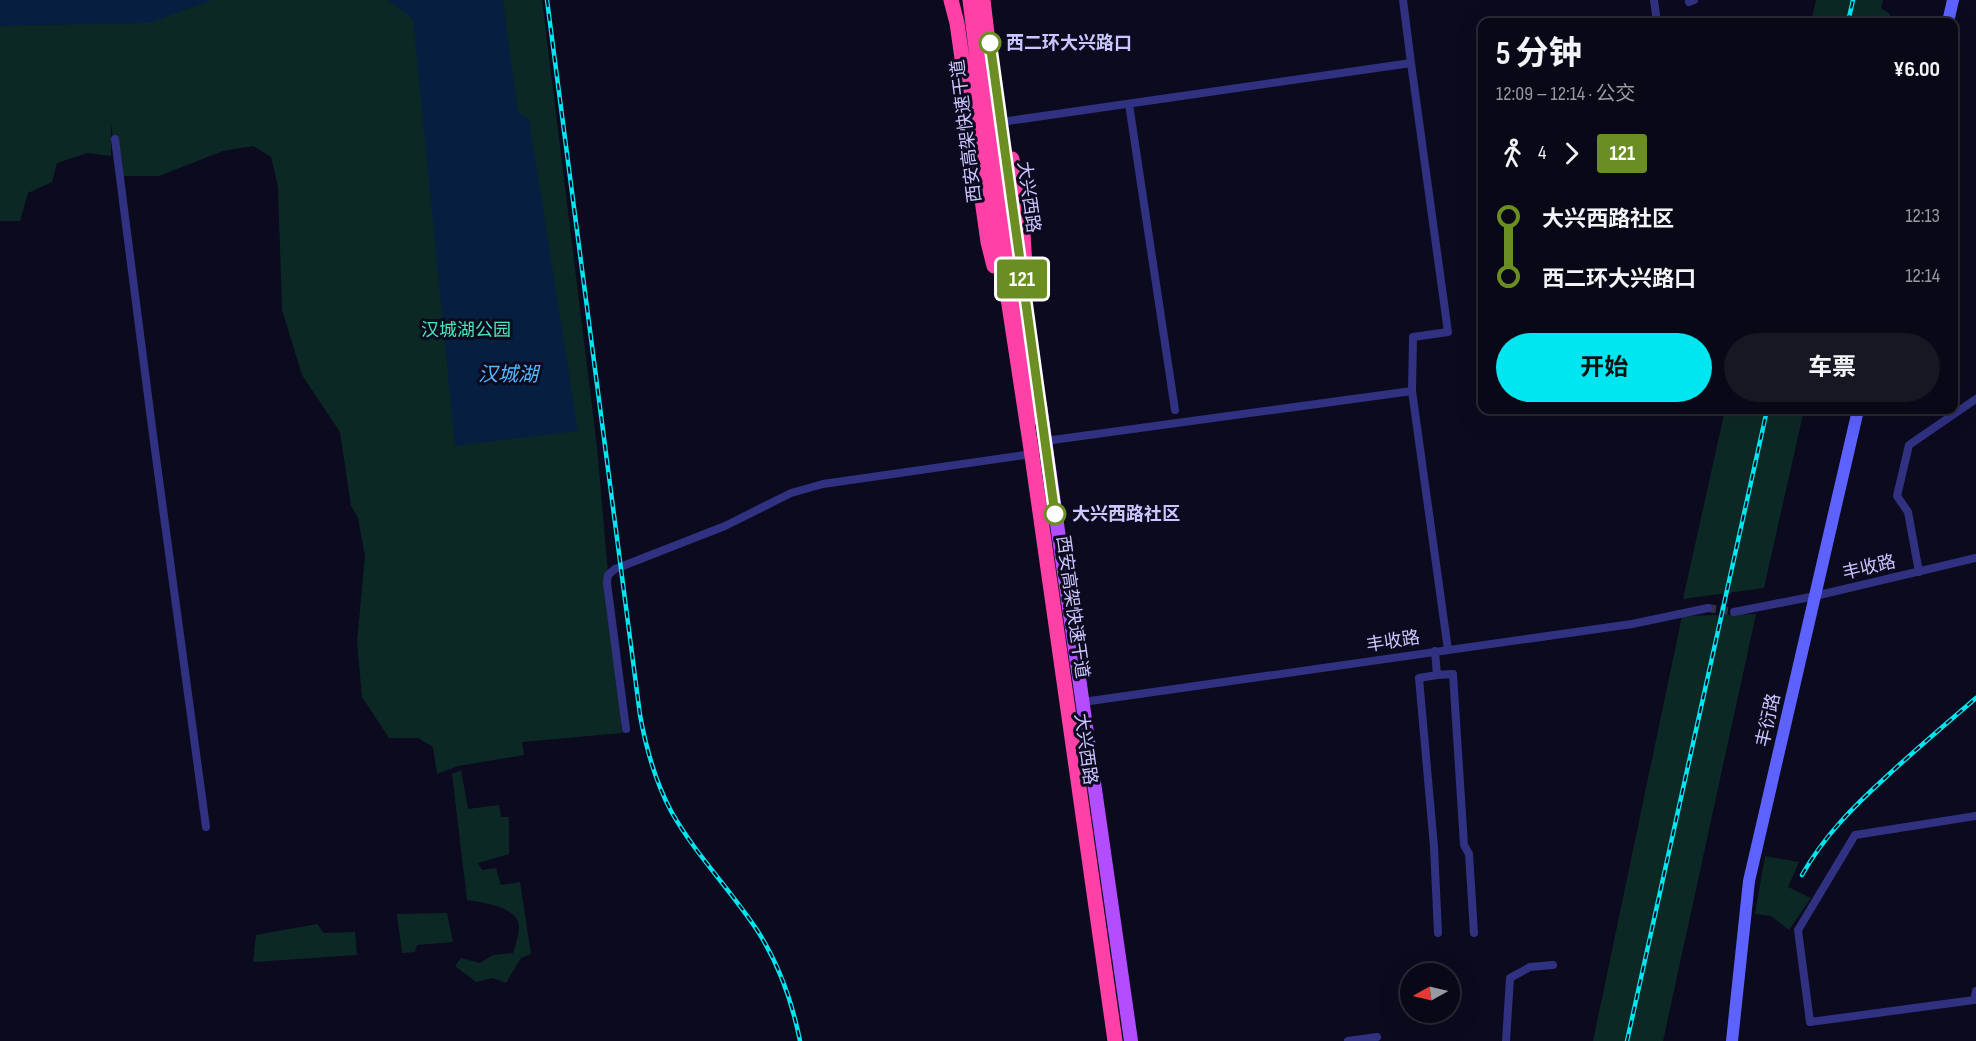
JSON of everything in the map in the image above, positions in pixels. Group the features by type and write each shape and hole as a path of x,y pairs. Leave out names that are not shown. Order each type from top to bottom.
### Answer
{"highway":[{"path":"951,0 957,23 988,242 1023,366"},
{"name":"西安高架快速干道","path":"970,0 1002,259 1023,366 1124,1041"},
{"name":"西安高架快速干道","path":"984,0 1014,260 1031,449 1115,1041"},
{"path":"991,0 1023,233 1023,366"}],"main road":[{"name":"大兴西路","path":"958,0 989,196 1110,1041"},
{"name":"大兴西路","path":"984,0 1131,1041"}],"street":[{"path":"1403,0 1448,332 1413,337 1412,391 1448,650"},
{"path":"1654,0 1656,18"},
{"path":"1949,18 1953,0"},
{"path":"1001,122 1411,63"},
{"path":"1129,104 1174,410"},
{"path":"116,140 154,446 206,827"},
{"path":"1045,441 1412,391"},
{"path":"1958,411 1976,399"},
{"name":"丰衍路","path":"1732,1041 1749,881 1857,414"},
{"path":"1919,572 1908,512 1897,496 1909,445 1954,414"},
{"path":"626,729 608,583 608,574 615,569 725,525 791,493 822,484 1025,455"},
{"name":"丰收路","path":"1734,612 1815,597 1976,558"},
{"name":"丰收路","path":"1083,702 1632,624 1708,608"},
{"path":"1435,651 1437,675"},
{"path":"1438,933 1434,847 1419,678 1453,674 1464,845 1468,854 1474,933"},
{"path":"1976,816 1855,835 1798,930 1810,1022 1974,1000 1976,991"},
{"path":"1506,1041 1510,978 1530,968 1553,965"},
{"path":"1348,1041 1377,1037"}],"green space":[{"name":"汉城湖公园","path":"0,0 542,0 597,447 622,733 522,742 524,755 458,766 437,774 433,747 418,738 389,738 362,697 357,642 365,556 358,518 351,506 340,432 302,375 282,310 278,187 271,157 253,146 223,151 159,176 118,176 111,124 111,156 87,153 57,163 52,182 28,193 20,221 0,221"},
{"path":"1816,0 1883,0 1881,8 1890,14 1889,18 1812,18"},
{"path":"1724,414 1803,414 1764,588 1683,599"},
{"path":"1756,614 1663,1041 1593,1041 1682,616"},
{"path":"461,770 468,809 499,805 501,817 509,817 509,854 478,863 482,870 496,868 501,885 520,882 531,954 521,958 506,983 493,978 476,982 455,966 461,958 480,963 493,955 513,953 519,930 518,922 508,911 491,904 467,900 452,774"},
{"path":"1765,856 1799,862 1788,887 1811,898 1789,930 1771,916 1755,914"},
{"path":"447,913 453,942 417,945 415,952 402,953 397,914"},
{"path":"317,924 324,933 355,932 357,955 253,962 256,935"}],"water":[{"path":"0,0 212,0 150,23 0,26"},
{"name":"汉城湖","path":"388,0 503,0 518,112 529,119 578,431 455,446 413,19"}],"tunnel":[{"path":"1708,608 1734,612"}],"railway":[{"path":"547,0 645,740 665,800 680,827 747,915 772,956 789,997 800,1041"},
{"path":"1849,18 1853,0"},
{"path":"1627,1041 1766,414"},
{"path":"1802,875 1820,847 1851,811 1976,698"}],"bus line":[{"name":"121","path":"990,43 1055,514"}],"place":[{"name":"西二环大兴路口","path":"990,43"},
{"name":"大兴西路社区","path":"1055,514"}]}
